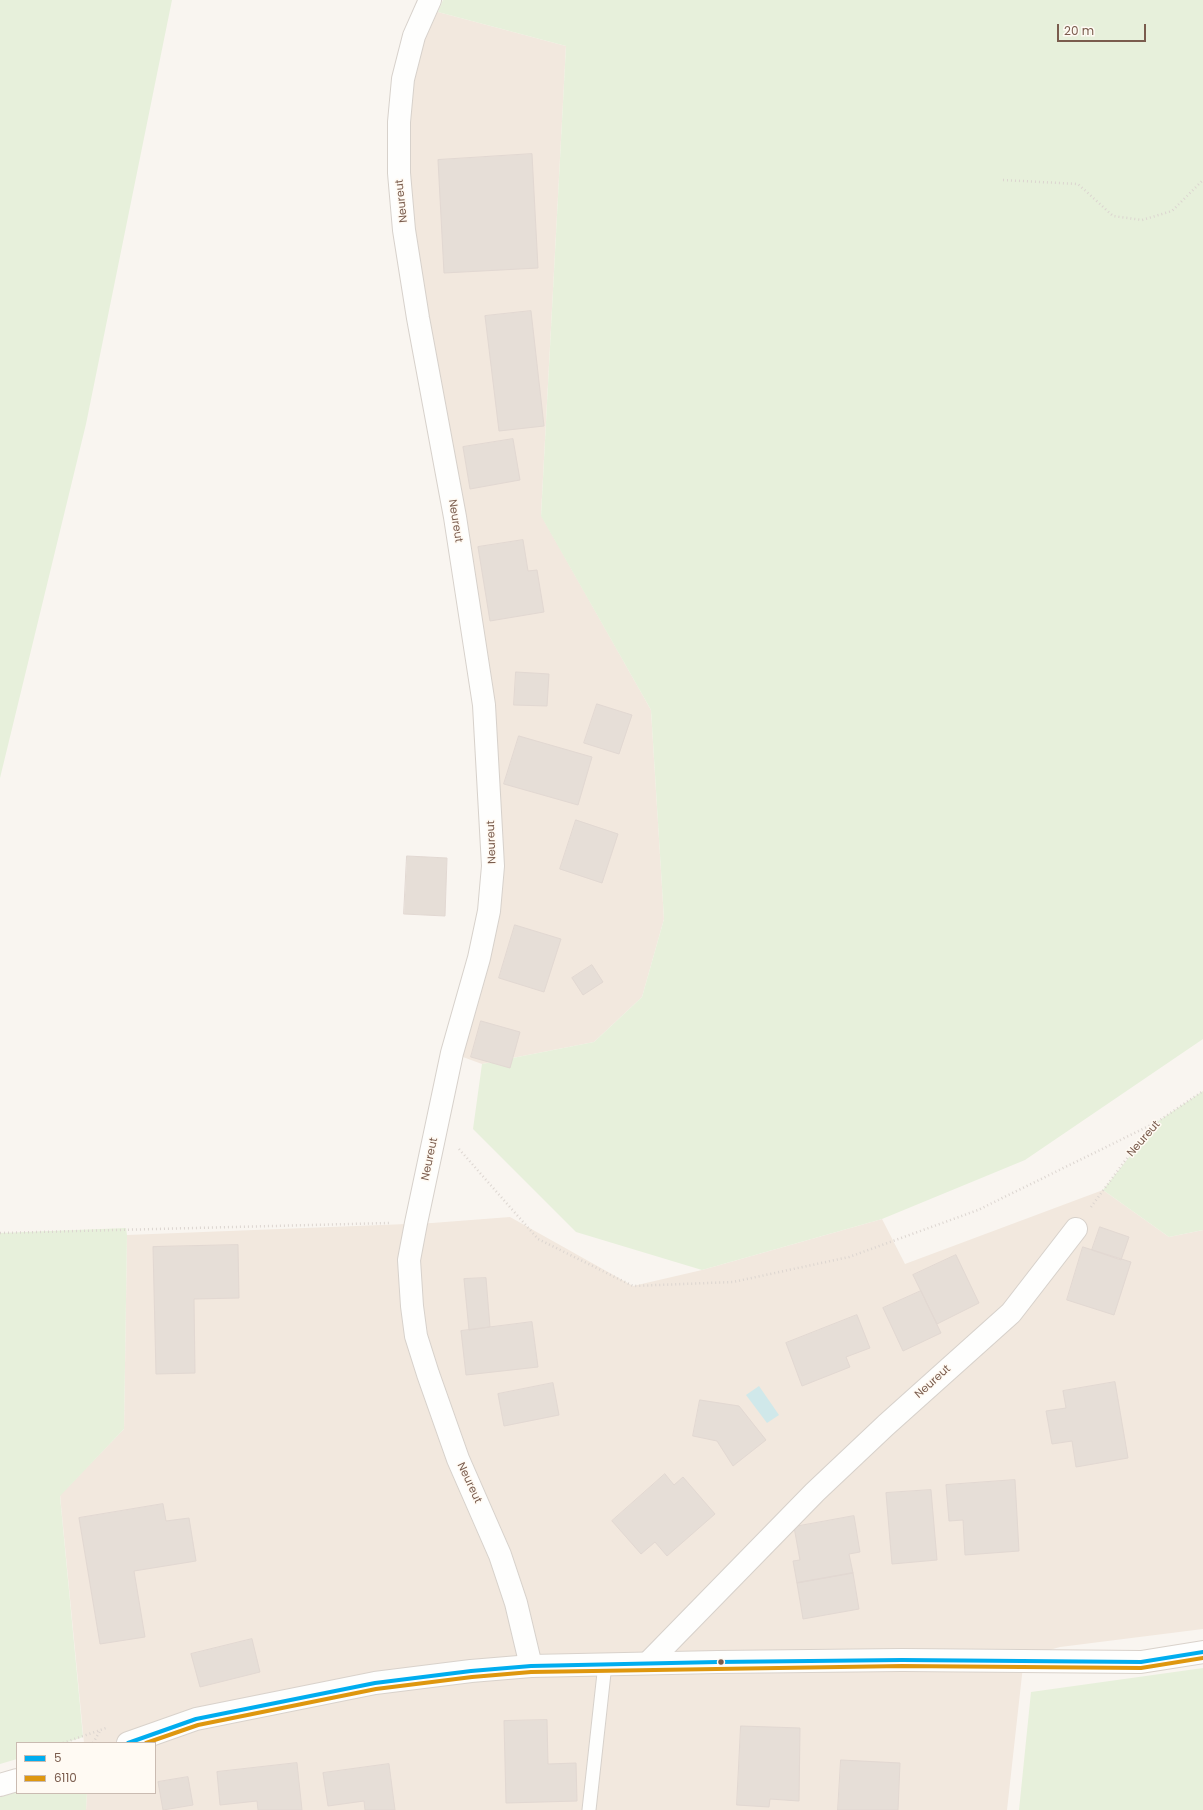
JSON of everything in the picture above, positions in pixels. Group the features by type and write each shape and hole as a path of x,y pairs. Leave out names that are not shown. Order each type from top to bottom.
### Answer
{"street":[{"name":"Neureut","path":"430,0 414,36 403,79 399,122 399,173 404,230 455,517 484,705 493,866 488,919 479,958 452,1053 409,1260 416,1336 443,1421 500,1555 516,1603 531,1666"},
{"name":"Neureut","path":"648,1663 815,1492 886,1425 1011,1313 1076,1229"},
{"path":"131,1742 196,1719 382,1682 470,1671 531,1666 648,1663 902,1660 1141,1662 1203,1652"},
{"path":"0,1785 16,1780"}],"lane":[{"path":"589,1810 605,1664"}],"path":[{"path":"1003,180 1078,184 1113,216 1142,220 1172,211 1203,180"},
{"name":"Neureut","path":"1076,1229 1124,1162 1157,1122 1203,1091"},
{"path":"437,1123 488,1184 538,1239 633,1286 733,1282 849,1257 978,1210 1157,1122"},
{"path":"0,1233 416,1222"},
{"path":"66,1742 100,1730 94,1742"}],"shaded area":[{"path":"425,12 438,12 566,46 541,515 651,710 664,919 642,997 594,1042 482,1064 452,1053 479,958 489,778 399,173"},
{"path":"1103,1190 1169,1237 1203,1230 1203,1629 1060,1647 1024,1657 1007,1810 86,1810 87,1794 156,1794 156,1742 84,1742 60,1495 124,1429 127,1235 432,1223 510,1217 633,1286 702,1270 882,1219 905,1264"}],"green space":[{"path":"0,0 172,0 86,424 0,778"},
{"path":"443,0 1203,0 1203,1039 1025,1160 882,1219 702,1270 576,1232 473,1129 482,1064 594,1042 642,997 664,919 651,710 541,516 566,46 438,12"},
{"path":"1203,1091 1203,1230 1169,1237 1103,1190 1157,1122"},
{"path":"126,1228 127,1235 124,1429 60,1496 83,1737 68,1742 16,1742 16,1759 0,1764 0,1233"},
{"path":"1203,1668 1203,1810 1019,1810 1031,1692"},
{"path":"16,1792 16,1794 87,1794 86,1810 0,1810 0,1797"}],"water":[{"path":"759,1386 779,1415 767,1423 746,1395"}],"building":[{"path":"532,154 538,268 444,273 438,160"},
{"path":"531,311 544,426 499,431 485,316"},
{"path":"513,439 520,480 470,489 463,447"},
{"path":"523,540 528,571 537,570 544,612 490,621 478,547"},
{"path":"516,672 549,674 547,706 514,705"},
{"path":"597,704 632,715 619,754 584,743"},
{"path":"519,736 592,757 578,805 504,784"},
{"path":"576,820 618,834 602,883 560,869"},
{"path":"407,856 447,858 445,916 404,914"},
{"path":"515,925 561,939 544,992 499,978"},
{"path":"592,965 603,982 583,995 572,978"},
{"path":"481,1021 520,1032 510,1068 471,1057"},
{"path":"1100,1227 1129,1237 1121,1260 1092,1250"},
{"path":"238,1245 239,1298 194,1299 195,1373 156,1374 153,1247"},
{"path":"1083,1247 1131,1262 1114,1315 1067,1300"},
{"path":"956,1255 979,1303 937,1324 913,1275"},
{"path":"486,1278 490,1327 469,1330 464,1279"},
{"path":"921,1291 941,1333 903,1351 883,1308"},
{"path":"857,1315 870,1348 846,1357 850,1367 802,1386 786,1343"},
{"path":"532,1322 538,1367 466,1375 461,1331"},
{"path":"1115,1382 1128,1458 1076,1467 1072,1441 1052,1444 1046,1411 1066,1408 1063,1391"},
{"path":"553,1383 559,1415 504,1426 498,1394"},
{"path":"700,1400 739,1406 766,1440 733,1466 717,1441 693,1436"},
{"path":"665,1474 674,1485 683,1477 715,1514 667,1556 655,1542 641,1554 612,1521"},
{"path":"1015,1480 1019,1551 965,1555 963,1520 949,1521 946,1485"},
{"path":"931,1490 937,1560 892,1564 886,1493"},
{"path":"163,1504 166,1521 189,1518 196,1561 134,1571 145,1637 100,1644 79,1518"},
{"path":"854,1516 860,1552 849,1554 853,1573 797,1583 793,1561 800,1560 794,1527"},
{"path":"853,1573 859,1609 803,1619 797,1583"},
{"path":"252,1639 260,1672 200,1687 191,1654"},
{"path":"547,1720 548,1764 576,1763 577,1801 506,1803 504,1721"},
{"path":"741,1726 800,1728 799,1801 770,1799 769,1807 737,1805"},
{"path":"841,1760 900,1763 898,1810 838,1810"},
{"path":"297,1763 302,1810 258,1810 257,1801 220,1805 217,1772"},
{"path":"389,1764 395,1810 365,1810 364,1801 328,1806 323,1773"},
{"path":"188,1777 193,1805 163,1810 158,1782"}],"transit line":[{"name":"5","path":"131,1742 196,1719 375,1683 471,1671 531,1666 718,1662 902,1660 1141,1662 1203,1652"},
{"name":"6110","path":"149,1742 198,1725 376,1689 472,1677 531,1672 902,1666 1141,1668 1203,1658"}]}
